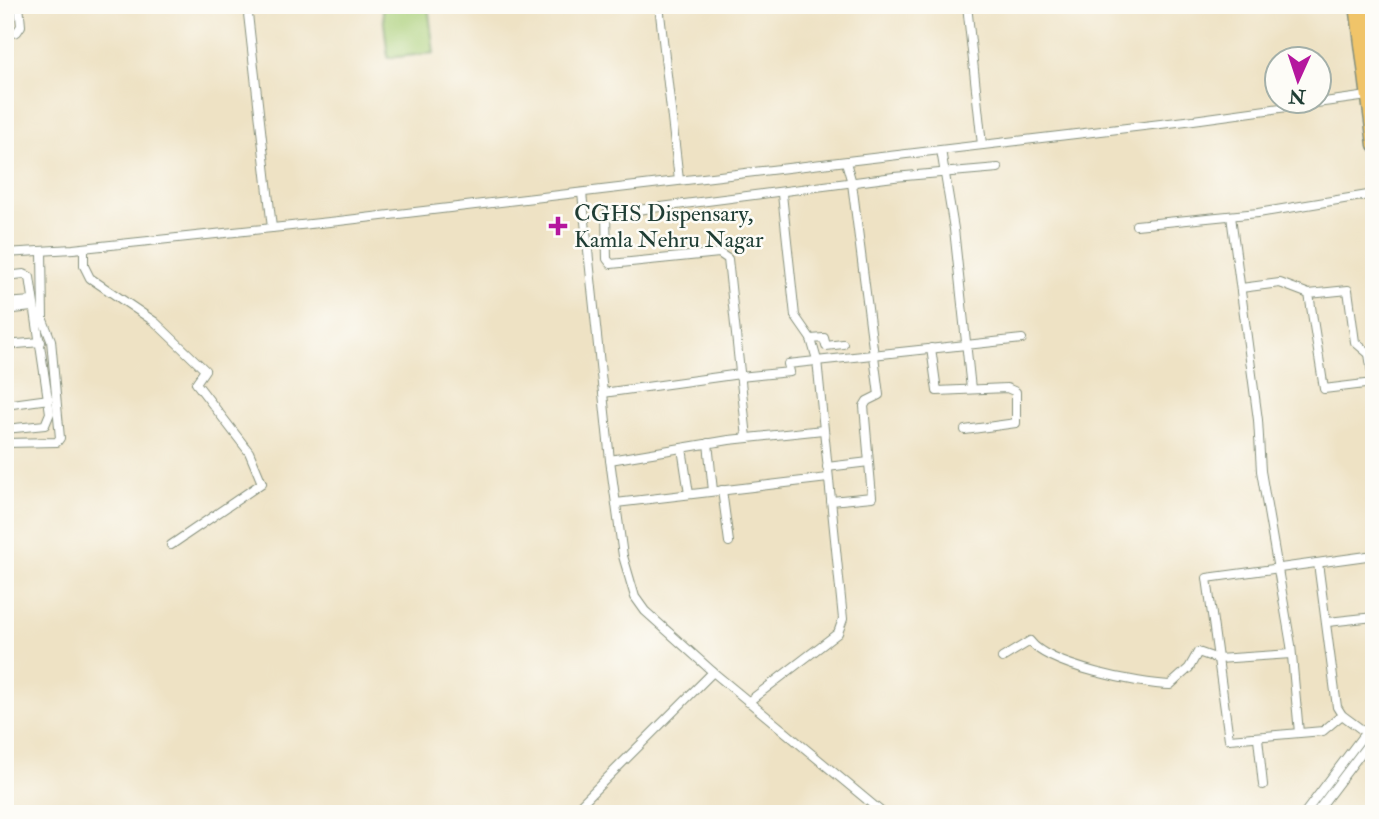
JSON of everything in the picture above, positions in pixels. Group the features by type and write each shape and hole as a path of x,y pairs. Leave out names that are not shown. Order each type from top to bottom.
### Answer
{"highway":[{"path":"1356,5 1374,145"},
{"path":"1365,5 1374,70"}],"street":[{"path":"5,35 17,32 21,26 19,5"},
{"path":"247,5 272,228"},
{"path":"659,5 679,180"},
{"path":"967,5 982,145"},
{"path":"5,253 84,248 582,193 1368,96"},
{"path":"941,150 946,172 971,389"},
{"path":"831,501 872,497 864,406 867,401 879,395 852,183 846,162"},
{"path":"747,438 726,256 719,253 611,264 607,260 605,217 612,213 782,194 852,183 998,168"},
{"path":"582,193 610,460 625,566 635,597 645,611 713,672 884,814"},
{"path":"748,702 838,633 842,625 817,360 810,339 795,316 782,194"},
{"path":"1136,225 1231,216 1374,194"},
{"path":"1231,216 1261,471 1291,654 1299,733"},
{"path":"84,248 84,266 90,278 155,323 205,370 197,383 249,452 261,483 171,545"},
{"path":"5,443 57,442 60,438 51,340 43,320 41,251"},
{"path":"5,276 28,275 41,342 50,417 45,425 5,429"},
{"path":"1241,288 1280,284 1310,294 1348,290 1354,342 1371,353 1373,384 1324,389 1310,294"},
{"path":"5,303 32,304"},
{"path":"5,310 32,304"},
{"path":"810,339 824,338 826,346 843,344"},
{"path":"603,393 790,372 788,364 817,360 1022,339"},
{"path":"5,345 41,342"},
{"path":"930,348 937,391 1014,389 1017,394 1017,420 1011,426 965,430"},
{"path":"5,405 49,399"},
{"path":"610,460 708,443 822,430"},
{"path":"708,443 729,542"},
{"path":"682,448 689,494"},
{"path":"827,467 869,462"},
{"path":"616,503 828,478"},
{"path":"1342,715 1323,731 1258,738 1229,738 1207,578 1373,555 1374,567"},
{"path":"1318,562 1328,622 1337,707 1342,715 1369,734"},
{"path":"1328,622 1374,617"},
{"path":"1002,658 1030,641 1034,647 1056,658 1092,670 1141,684 1170,685 1189,668 1198,652 1218,659 1291,654"},
{"path":"571,814 713,672"},
{"path":"1315,814 1369,734 1374,721"},
{"path":"1304,814 1369,734"},
{"path":"1258,738 1263,785"}],"green space":[{"path":"382,5 428,5 434,53 388,58"}],"place":[{"name":"CGHS Dispensary, Kamla Nehru Nagar","path":"558,226"}]}
